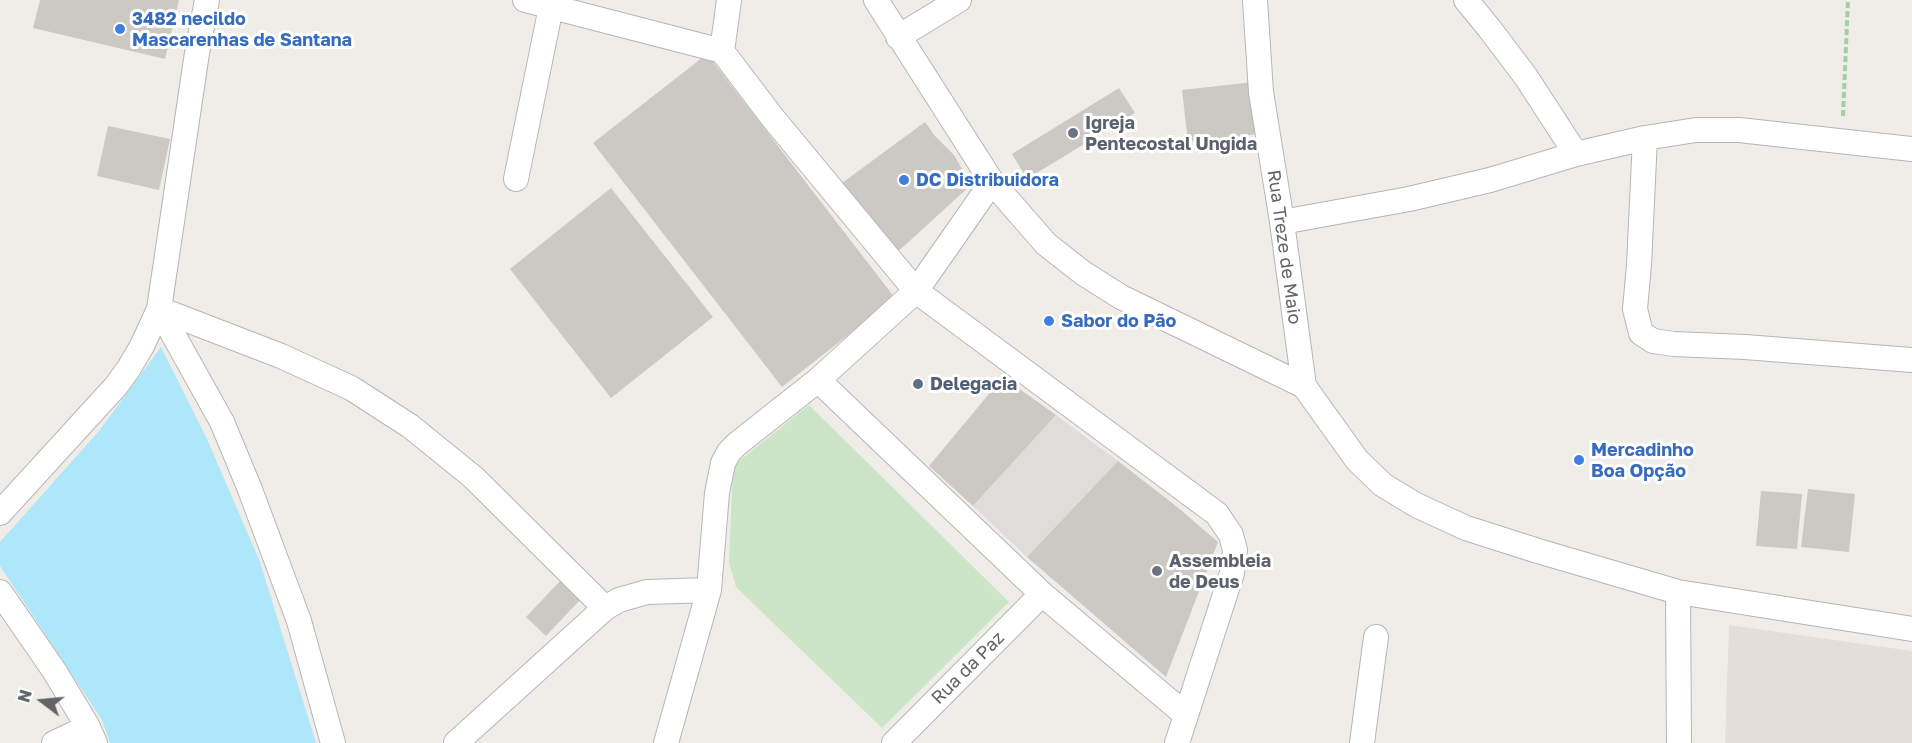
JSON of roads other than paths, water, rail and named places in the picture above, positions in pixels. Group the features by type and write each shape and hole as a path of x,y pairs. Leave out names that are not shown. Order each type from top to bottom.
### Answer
{"street":[{"path":"0,513 116,386 142,346 159,309 197,52 207,0"},
{"path":"525,0 722,51 772,117 916,291 1217,514 1231,535 1235,550 1232,573 1177,743"},
{"path":"722,51 729,0"},
{"path":"876,0 992,182 1046,244 1083,273 1121,297 1304,386 1357,460 1383,485 1416,505 1466,528 1538,552 1678,592 1912,629"},
{"path":"898,37 959,0"},
{"name":"Rua Treze de Maio","path":"1255,0 1261,92 1282,222 1304,386"},
{"path":"1466,0 1526,77 1576,154"},
{"path":"516,179 551,7"},
{"path":"1282,222 1409,200 1490,180 1576,154 1645,138 1695,130 1739,130 1912,149"},
{"path":"1645,138 1635,309 1641,333 1653,341 1674,344 1912,360"},
{"path":"666,743 709,590 717,493 723,463 729,452 818,380 916,291 992,182"},
{"path":"159,309 280,356 351,388 410,426 473,477 605,608"},
{"path":"159,309 222,422 249,487 299,621 333,743"},
{"path":"818,380 1042,594 1186,715"},
{"path":"456,743 605,608 619,600 647,592 709,590"},
{"path":"0,592 55,672 91,735 54,743"},
{"path":"1678,592 1679,743"},
{"name":"Rua da Paz","path":"894,743 1042,594"},
{"path":"1362,743 1376,637"}],"water":[{"path":"161,347 207,439 260,562 316,743 110,743 102,720 0,566 0,542 99,431"}],"place":[{"name":"3482 necildo Mascarenhas de Santana","path":"120,29"},
{"name":"Igreja Pentecostal Ungida","path":"1073,133"},
{"name":"DC Distribuidora","path":"904,180"},
{"name":"Sabor do Pão","path":"1049,321"},
{"name":"Delegacia","path":"918,384"},
{"name":"Mercadinho Boa Opção","path":"1579,460"},
{"name":"Assembleia de Deus","path":"1157,571"}]}
